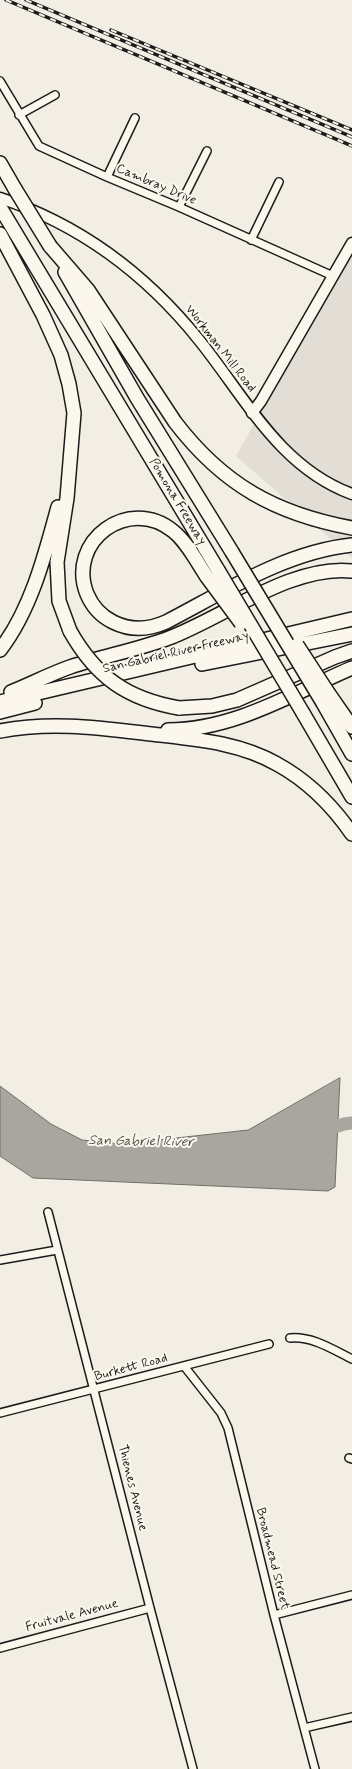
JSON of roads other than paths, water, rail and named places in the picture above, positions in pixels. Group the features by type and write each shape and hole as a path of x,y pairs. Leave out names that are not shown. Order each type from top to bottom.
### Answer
{"highway":[{"name":"Pomona Freeway","path":"0,163 4,177 15,189 50,246 138,398 232,552 326,698 352,754"},
{"name":"Pomona Freeway","path":"0,207 218,570 352,797"},
{"path":"0,234 43,315 61,355 69,384 74,413 67,498 57,562 57,575 60,601 70,631 93,666 115,685 143,699 179,708 212,706 237,700 334,658 352,652"},
{"path":"50,246 88,290 175,422 212,463 235,482 275,505 298,515 352,528"},
{"path":"0,650 20,619 28,601 52,530 69,471"},
{"path":"283,679 207,577 186,546 174,531 162,524 148,519 135,518 120,521 109,526 98,534 85,559 83,570 84,586 89,599 97,610 107,619 120,625 144,629 166,622 285,562 316,552 352,545"},
{"path":"6,693 70,667 138,649 171,637 296,578 323,572 352,571"},
{"name":"San Gabriel River Freeway","path":"6,693 352,613"},
{"path":"0,702 352,619"},
{"name":"San Gabriel River Freeway","path":"0,712 91,688 352,634"},
{"path":"112,730 179,730 215,725 270,706 352,668"},
{"path":"326,698 352,727"},
{"path":"0,731 38,725 70,726 198,740 252,752 276,763 299,778 325,800 352,834"}],"main road":[{"name":"Workman Mill Road","path":"0,198 43,215 74,232 111,254 136,274 172,308 195,335 252,413 261,401 352,243"},
{"path":"252,413 273,439 298,464 323,480 352,494"}],"street":[{"name":"Cambray Drive","path":"0,81 19,115 39,146 333,276"},
{"path":"19,115 55,95"},
{"path":"107,177 135,118"},
{"path":"179,207 208,151"},
{"path":"251,240 279,182"},
{"name":"Thienes Avenue","path":"48,1212 193,1769"},
{"path":"0,1260 57,1250"},
{"path":"290,1338 301,1337 312,1340 352,1359"},
{"name":"Burkett Road","path":"0,1413 269,1344"},
{"name":"Broadmead Street","path":"184,1366 221,1413 228,1428 274,1615 315,1769"},
{"path":"274,1615 352,1595"},
{"name":"Fruitvale Avenue","path":"0,1648 150,1608"},
{"path":"304,1728 352,1717"}],"water":[{"path":"340,1078 335,1187 328,1191 33,1178 0,1156 0,1086 51,1124 82,1140 122,1144 248,1130"}],"waterway":[{"name":"San Gabriel River","path":"322,1131 352,1123"}],"railway":[{"path":"6,0 352,146"},
{"path":"26,0 352,137"},
{"path":"111,30 352,130"}]}
